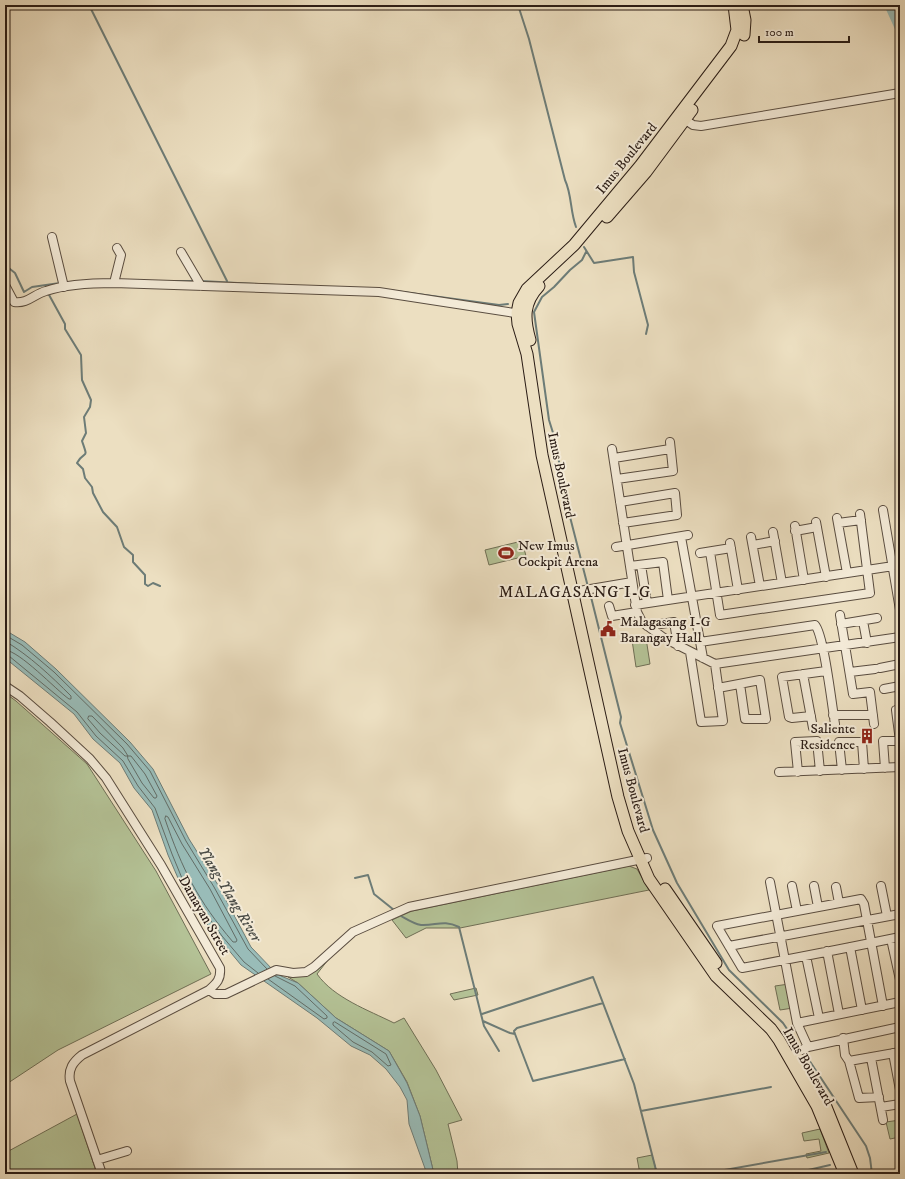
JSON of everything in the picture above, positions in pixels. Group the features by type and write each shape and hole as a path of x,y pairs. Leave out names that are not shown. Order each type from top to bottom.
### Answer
{"main road":[{"name":"Imus Boulevard","path":"682,118 731,46 738,30 734,5"},
{"name":"Imus Boulevard","path":"742,5 745,30 738,49 682,118 574,245 527,289 519,303 521,314 518,324 527,354 542,456 576,592 618,797 628,831 643,859 722,972 802,1050 853,1174"},
{"name":"Imus Boulevard","path":"643,859 649,879 680,926 716,976 771,1029 779,1040 817,1106 845,1174"}],"street":[{"path":"682,118 693,125 701,126 900,93"},
{"path":"52,237 64,287"},
{"path":"114,283 121,255 117,248"},
{"path":"181,252 201,286"},
{"path":"5,285 14,302 21,303 28,301 46,291 64,287 114,283 379,292 521,314"},
{"path":"614,458 670,445 673,471 617,480"},
{"path":"612,449 636,609 642,622 647,626 678,646 715,664 822,647 900,638"},
{"path":"620,502 675,493 677,515 624,524"},
{"path":"883,510 896,566 900,610"},
{"path":"710,552 720,615 870,593 860,517 838,521 847,573"},
{"path":"804,580 795,529 817,525 826,577"},
{"path":"773,532 782,583"},
{"path":"616,547 685,536 692,597 703,658"},
{"path":"760,586 752,541 775,541"},
{"path":"700,553 710,552 731,545 738,590"},
{"path":"630,566 663,562 668,600"},
{"path":"641,565 647,603"},
{"path":"609,606 612,616 636,609 647,603 896,566"},
{"path":"576,592 632,582"},
{"path":"874,724 870,692 853,694 841,620 863,621 877,618"},
{"path":"863,621 867,643"},
{"path":"647,626 674,622 678,646"},
{"path":"700,642 812,624 815,625 819,630 834,724"},
{"path":"690,652 701,722 723,721 715,664"},
{"path":"850,672 878,669 900,664"},
{"path":"811,716 792,718 787,714 782,677 826,671"},
{"path":"803,674 813,728"},
{"path":"718,688 760,680 766,719 745,719 740,684"},
{"name":"Damayan Street","path":"5,686 34,708 90,759 118,796 218,961 220,976 217,983 209,990 82,1055 72,1064 69,1072 70,1081 102,1174"},
{"path":"884,689 900,686"},
{"path":"885,768 884,741 900,742 896,710 900,709"},
{"path":"833,715 873,715"},
{"path":"798,772 795,742 817,741 820,770"},
{"path":"842,770 839,742 862,742 864,769"},
{"path":"779,772 900,767"},
{"path":"209,990 215,994 226,994 276,970 300,972 310,970 348,936 404,909 643,859"},
{"path":"770,882 802,1050 843,1038 900,1027"},
{"path":"792,886 796,911"},
{"path":"814,886 818,907"},
{"path":"881,886 887,916"},
{"path":"836,887 839,903"},
{"path":"883,1006 870,943 864,904 861,900 776,914 717,926 742,968 806,956 827,951 850,947 870,943 891,939 900,937"},
{"path":"729,946 900,914"},
{"path":"891,939 900,980"},
{"path":"850,947 862,1010"},
{"path":"827,951 839,1014"},
{"path":"806,956 819,1018"},
{"path":"798,1023 900,1002"},
{"path":"843,1038 845,1055 849,1061 859,1098 879,1097"},
{"path":"849,1061 896,1052 900,1090"},
{"path":"871,1058 883,1120"},
{"path":"881,1107 900,1104"},
{"path":"97,1160 127,1151"}],"green space":[{"name":"New Imus Cockpit Arena","path":"522,541 526,556 489,565 485,550"},
{"path":"646,638 650,664 636,667 632,640"},
{"path":"5,693 87,764 156,871 211,974 58,1050 5,1085"},
{"path":"629,866 637,869 649,890 460,928 426,928 406,938 392,920 412,911"},
{"path":"331,956 317,974 324,982 352,1003 394,1023 404,1018 436,1070 462,1120 448,1124 457,1161 458,1174 434,1174 420,1116 407,1082 389,1051 336,1018 298,983 288,977 309,974"},
{"path":"789,984 793,1008 780,1010 775,986"},
{"path":"476,988 478,995 454,1000 450,994"},
{"path":"77,1114 97,1174 5,1174 5,1153"},
{"path":"900,1120 900,1137 890,1139 886,1122"},
{"path":"820,1129 829,1153 807,1158 806,1154 821,1151 819,1139 804,1141 802,1133"},
{"path":"652,1155 657,1173 640,1174 637,1158"}],"water":[{"path":"5,630 25,642 56,669 130,742 153,769 189,839 218,885 251,947 273,970 281,976 298,983 336,1018 389,1051 407,1083 420,1116 434,1174 427,1174 409,1124 407,1100 400,1087 386,1069 370,1055 351,1046 317,1018 241,965 203,919 181,885 168,855 152,810 134,788 120,763 93,739 74,714 5,658"}],"waterway":[{"path":"89,5 227,281"},
{"path":"518,5 529,39 569,191 576,227"},
{"path":"890,5 900,27"},
{"path":"584,247 594,263 633,257 634,272 648,325 646,334"},
{"path":"586,252 582,260 542,297 534,312 549,420 554,436 569,513 588,587"},
{"path":"5,265 15,273 24,292 32,287 60,283"},
{"path":"161,281 196,281"},
{"path":"201,281 276,285"},
{"path":"388,290 499,305 508,304"},
{"path":"48,293 65,324 65,329 81,355 82,380 91,400 90,407 84,417 86,433 82,441 86,453 77,463 83,469 85,478 92,487 93,493 103,512 117,527 124,547 133,555 133,562 145,575 145,584 148,586 153,583 160,586"},
{"path":"591,597 621,717 620,723 653,830 677,883 729,970 783,1023 800,1048"},
{"path":"355,878 368,875 374,894 394,910"},
{"path":"401,916 413,923 421,925 448,923 459,927 484,1026 499,1051"},
{"path":"482,1014 593,977 634,1084 657,1174"},
{"path":"515,1034 514,1031 517,1028 603,1003"},
{"path":"483,1021 515,1034 533,1081 625,1059"},
{"path":"803,1051 866,1146 870,1158 872,1174"},
{"path":"641,1111 771,1087"},
{"path":"702,1174 826,1152"},
{"path":"791,1174 830,1165"}],"place":[{"name":"New Imus Cockpit Arena","path":"506,553"},
{"name":"Malagasang I-G Barangay Hall","path":"608,629"},
{"name":"Saliente Residence","path":"867,736"}],"district":[{"name":"MALAGASANG I-G","path":"575,591"}],"water label":[{"name":"Ylang-Ylang River","path":"230,894"}]}
